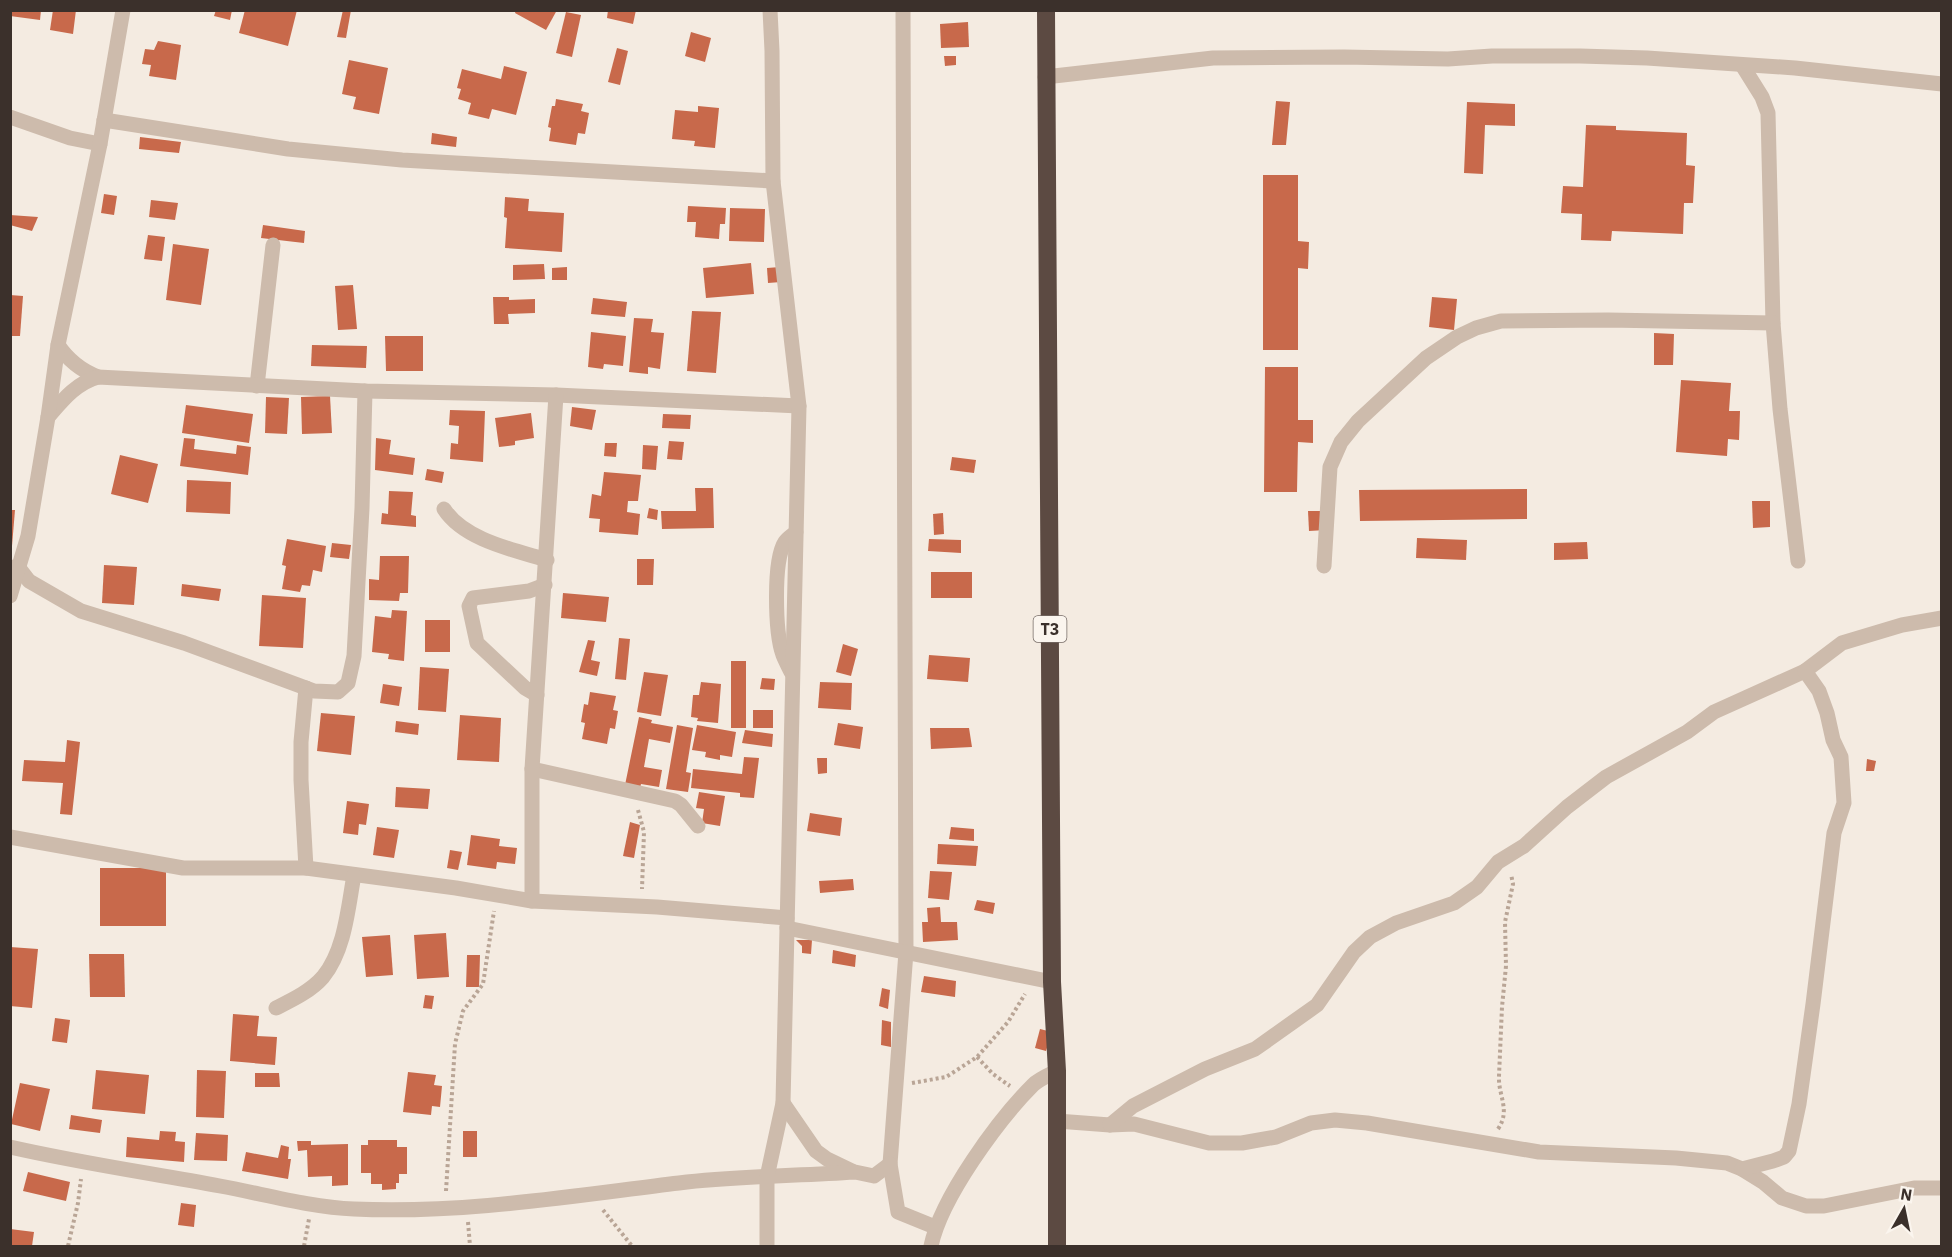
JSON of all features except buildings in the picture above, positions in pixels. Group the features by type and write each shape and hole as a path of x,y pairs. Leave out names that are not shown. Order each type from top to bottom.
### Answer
{"highway":[{"name":"T3","path":"1046,10 1043,980 1056,1071 1057,1246"}],"street":[{"path":"10,596 15,567 28,536 58,345 100,144 123,10"},
{"path":"767,1246 767,1178 783,1104 799,406 773,181 770,10"},
{"path":"903,10 906,952 890,1164 898,1212 935,1227"},
{"path":"1045,77 1213,58 1448,59 1492,56 1580,56 1795,68 1941,84"},
{"path":"1742,65 1762,97 1768,113 1773,323 1780,409 1798,561"},
{"path":"10,117 70,138 100,144"},
{"path":"104,120 288,149 402,160 773,181"},
{"path":"257,386 273,245"},
{"path":"1324,566 1330,467 1341,442 1358,421 1426,358 1456,337 1501,321 1773,323"},
{"path":"58,345 76,366 98,377"},
{"path":"48,417 66,396 84,382 98,377 365,391 556,395 799,406"},
{"path":"15,567 29,580 81,611 184,644 306,688 333,693 343,688 348,683 354,656 362,508 365,391"},
{"path":"532,901 532,769 556,395"},
{"path":"444,508 450,518 470,531 547,560"},
{"path":"537,695 525,688 477,643 469,606 473,598 528,591 545,585"},
{"path":"1110,1125 1133,1107 1195,1074 1255,1049 1317,1005 1354,952 1370,937 1396,923 1454,903 1477,887 1498,862 1524,846 1567,807 1606,777 1687,732 1714,712 1805,671 1842,643 1902,625 1941,618"},
{"path":"1742,1169 1784,1157 1789,1150 1799,1104 1813,1004 1833,833 1844,803 1841,757 1833,740 1827,712 1819,691 1805,671"},
{"path":"306,688 301,780 306,868"},
{"path":"532,769 675,801 698,826"},
{"path":"10,837 183,868 306,868 532,901 642,907 787,923 906,952 1043,980"},
{"path":"276,1008 297,998 322,978 334,961 345,924 354,875"},
{"path":"931,1246 935,1227 959,1183 995,1130 1035,1083 1056,1071"},
{"path":"783,1104 816,1151 827,1159 855,1172 874,1176 890,1164"},
{"path":"1057,1121 1110,1125 1134,1124 1209,1143 1242,1143 1276,1137 1311,1123 1335,1120 1367,1123 1539,1152 1727,1163 1763,1182 1782,1198 1806,1206 1824,1206 1914,1188 1941,1188"},
{"path":"10,1147 83,1163 353,1209 444,1208 592,1195 682,1182 855,1172"}],"path":[{"path":"630,790 645,832 642,907"},
{"path":"1486,1143 1502,1123 1505,1108 1498,1086 1506,966 1505,922 1513,884 1507,856"},
{"path":"444,1208 450,1154 454,1044 464,1011 483,984 496,895"},
{"path":"896,1085 946,1077 977,1057 1043,980"},
{"path":"68,1246 78,1203 83,1163"},
{"path":"592,1195 632,1246"},
{"path":"304,1246 314,1204"}]}
